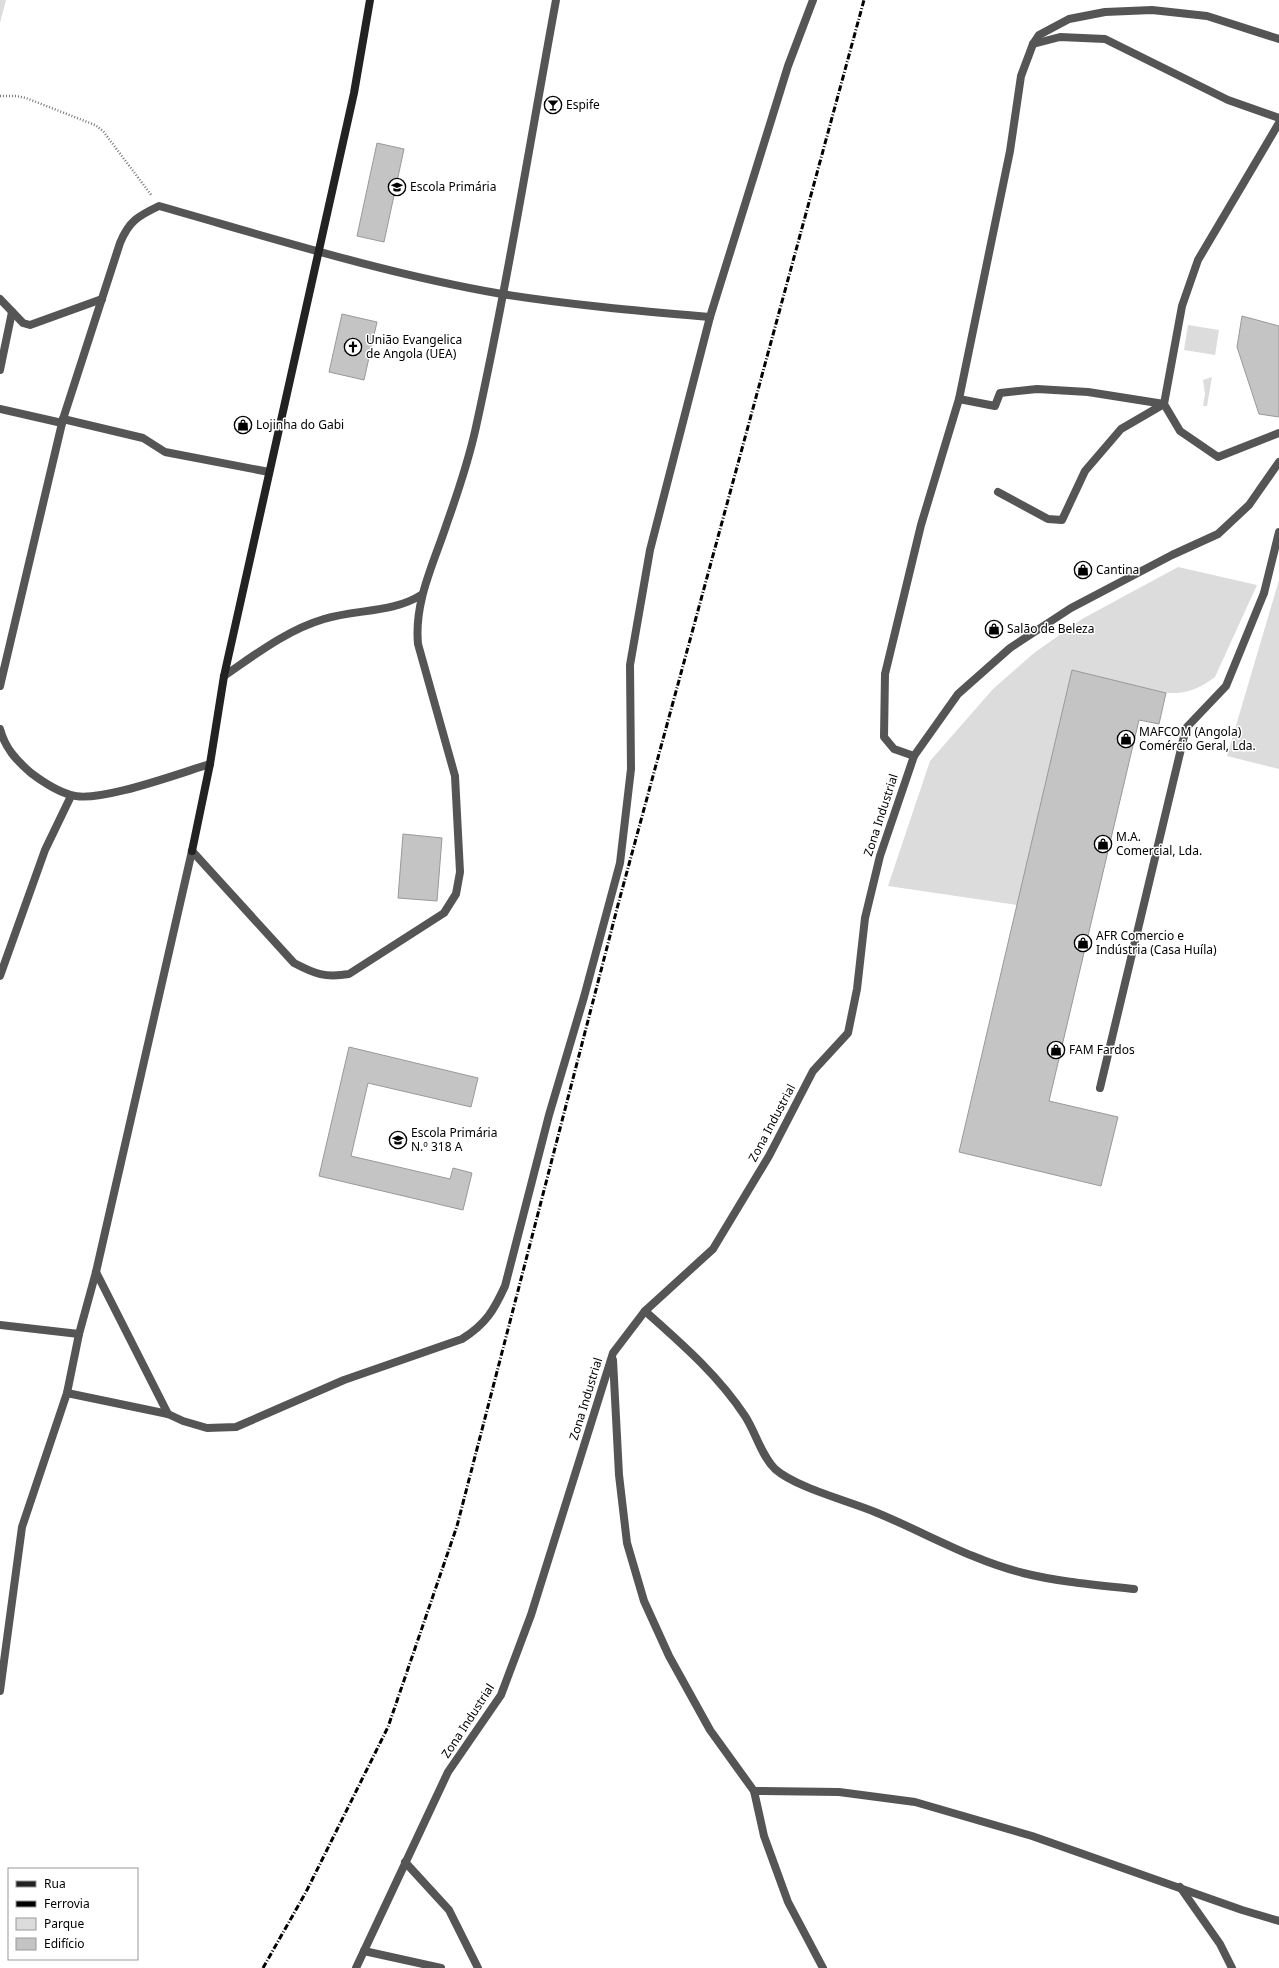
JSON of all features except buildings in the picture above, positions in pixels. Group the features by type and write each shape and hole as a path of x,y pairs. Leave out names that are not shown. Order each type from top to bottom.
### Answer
{"street":[{"path":"0,1691 22,1527 67,1393 79,1334 96,1272 192,851 210,764 224,676 354,93 370,0"},
{"path":"192,851 294,963 315,974 333,977 349,974 444,913 456,894 460,872 455,776 418,644 417,631 421,595 448,522 475,429 502,294 556,0"},
{"path":"67,1393 168,1414 182,1421 207,1428 236,1427 344,1380 462,1339 478,1329 494,1311 505,1286 550,1115 620,863 631,769 630,665 650,550 710,317 788,66 813,0"},
{"path":"914,756 894,749 884,737 885,674 921,525 959,399 1010,151 1021,76 1033,44 1039,35 1069,19 1105,12 1152,10 1207,16 1279,40"},
{"path":"1033,44 1060,36 1105,39 1228,100 1279,118"},
{"path":"1279,123 1198,260 1182,306 1164,404 1180,431 1218,456 1279,433"},
{"path":"0,686 62,421 126,228 137,216 159,206 319,252 411,275 502,294 710,317"},
{"path":"0,299 23,323 30,325 102,299"},
{"path":"0,370 12,312"},
{"path":"959,399 995,406 1000,394 1037,389 1088,392 1164,404"},
{"path":"998,492 1048,519 1062,520 1085,471 1122,428 1164,404"},
{"path":"0,409 143,438 165,452 269,472"},
{"name":"Zona Industrial","path":"356,1968 448,1772 501,1695 531,1615 613,1353 645,1311 713,1249 769,1156 813,1071 848,1033 857,989 865,918 880,856 914,756 958,694 1010,648 1071,608 1172,555 1218,534 1248,505 1279,462"},
{"path":"1100,1088 1186,728 1226,686 1264,593 1279,532"},
{"path":"224,676 276,640 324,618 360,611 397,607 410,602 421,595"},
{"path":"0,729 4,742 17,761 43,783 71,796 89,798 107,794 210,764"},
{"path":"0,976 45,850 71,796"},
{"path":"96,1272 168,1414"},
{"path":"645,1311 709,1370 745,1417 763,1450 775,1468 794,1481 875,1512 961,1551 1023,1573 1080,1583 1134,1589"},
{"path":"0,1325 79,1334"},
{"path":"613,1353 619,1475 627,1543 644,1601 669,1656 710,1730 754,1791 764,1836 788,1902 823,1968"},
{"path":"754,1791 839,1792 915,1802 1032,1836 1242,1910 1279,1921"},
{"path":"405,1862 449,1910 478,1968"},
{"path":"1180,1887 1220,1944 1232,1968"},
{"path":"364,1951 441,1968"}],"path":[{"path":"0,96 16,96 26,98 95,125 103,131 159,206"}],"green space":[{"path":"0,0 6,0 0,23"},
{"path":"1188,325 1219,330 1215,355 1184,350"},
{"path":"1212,377 1207,406 1203,406 1205,394 1203,380"},
{"path":"1178,567 1257,585 1215,677 1198,688 1180,693 1166,693 1072,671 1017,905 888,886 930,761 993,689 1034,653 1082,619"},
{"path":"1279,580 1279,769 1227,756"}],"railway":[{"path":"263,1968 306,1892 388,1727 457,1526 619,901 864,0"}],"place":[{"name":"Espife","path":"553,105"},
{"name":"Escola Primária","path":"397,187"},
{"name":"União Evangelica de Angola (UEA)","path":"353,347"},
{"name":"Lojinha do Gabi","path":"243,425"},
{"name":"Cantina","path":"1083,570"},
{"name":"Salão de Beleza","path":"994,629"},
{"name":"MAFCOM (Angola) Comércio Geral, Lda.","path":"1126,739"},
{"name":"M.A. Comercial, Lda.","path":"1103,844"},
{"name":"AFR Comercio e Indústria (Casa Huíla)","path":"1083,943"},
{"name":"FAM Fardos","path":"1056,1050"},
{"name":"Escola Primária N.º 318 A","path":"398,1140"}]}
